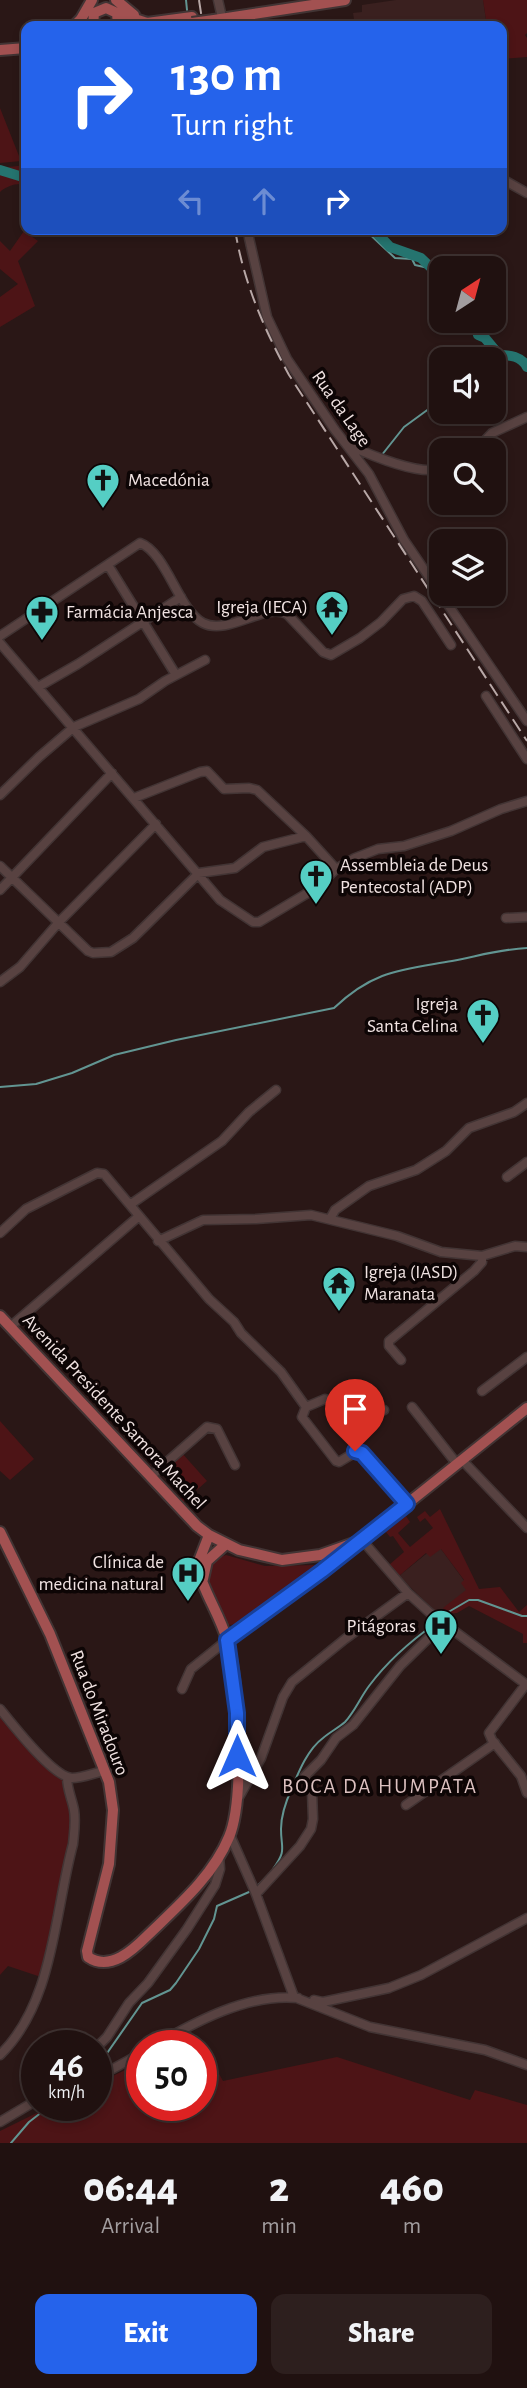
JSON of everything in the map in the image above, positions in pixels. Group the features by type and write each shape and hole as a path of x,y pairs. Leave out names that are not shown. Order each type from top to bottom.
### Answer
{"main road":[{"path":"79,21 92,0"},
{"path":"91,21 100,0"},
{"path":"107,0 115,8"},
{"path":"222,18 306,0"},
{"path":"176,21 222,18 345,0"},
{"path":"91,21 101,8 115,8 155,21"},
{"path":"1,50 21,47"},
{"name":"Avenida Presidente Samora Machel","path":"0,1317 150,1478 209,1535 253,1555 282,1560 320,1555 362,1540 527,1408"},
{"name":"Rua do Miradouro","path":"0,1532 50,1634 109,1782 113,1810 109,1864 87,1951 89,1957 101,1963 129,1952 189,1895 219,1856 230,1835 237,1800 237,1713 227,1640 203,1579"},
{"path":"203,1579 197,1566 209,1535"},
{"path":"227,1640 362,1540"},
{"path":"203,1579 207,1561 226,1544"}],"street":[{"path":"218,0 222,18"},
{"path":"507,182 527,193"},
{"name":"Rua da Lage","path":"249,235 267,317 287,359 345,444 369,474 404,540 527,721"},
{"path":"487,438 492,433 527,417"},
{"path":"345,444 380,458 429,472"},
{"path":"0,636 140,543 158,560 181,597 205,625 246,621 270,611 280,610 323,652 331,654 360,638 381,622 402,599 414,596 422,601 451,645"},
{"path":"108,565 176,675"},
{"path":"38,687 181,597"},
{"path":"0,643 200,873 220,900 253,922 259,922 317,888 336,869 378,849 404,845 451,831 501,809 527,801"},
{"path":"0,795 74,727 139,699 205,660"},
{"path":"486,696 527,759"},
{"path":"134,798 207,771 224,789 257,790 306,836 336,869"},
{"path":"0,890 113,773"},
{"path":"0,982 20,967 59,922 156,824"},
{"path":"0,866 88,951 111,952 132,938 200,873 235,868 263,847 306,836"},
{"path":"506,918 527,917"},
{"path":"131,1204 222,1141 249,1112 276,1090"},
{"path":"330,1219 335,1210 369,1186 416,1170 438,1157 469,1128 514,1112 527,1103"},
{"path":"508,1177 527,1163"},
{"path":"0,1233 26,1209 100,1172 107,1176 131,1204 138,1217 209,1299 281,1373 306,1407"},
{"path":"158,1241 203,1220 311,1215 397,1236 433,1251 482,1256 515,1246 527,1247"},
{"path":"10,1327 138,1217"},
{"path":"401,1360 389,1346 389,1340 474,1271 482,1262 482,1256"},
{"path":"482,1391 527,1357"},
{"path":"384,1410 359,1408 325,1399 306,1407 302,1417 336,1461 339,1462 359,1450 407,1504"},
{"path":"412,1407 459,1462 527,1528"},
{"path":"150,1478 207,1427 217,1429 236,1465"},
{"path":"362,1540 408,1593 443,1624 526,1684 491,1728 489,1736 521,1776 527,1793"},
{"path":"237,1800 261,1758 283,1697 292,1682 408,1593"},
{"path":"256,1894 300,1846 311,1829 312,1792 305,1779 308,1772 321,1760 336,1738 353,1725 400,1666 443,1624"},
{"path":"182,1689 191,1669 227,1640"},
{"path":"0,1709 49,1764 67,1777 104,1771"},
{"path":"406,1805 495,1743"},
{"path":"0,2055 14,2042 32,2012 44,1978 73,1844 74,1809 67,1777"},
{"path":"230,1835 256,1894 294,1997 334,2014 392,2032 485,2050 527,2065"},
{"path":"112,2030 129,2003 148,1983 215,1885 220,1868 219,1856"},
{"path":"185,2030 230,2008 254,2002 294,1997 323,2002 389,1988 421,1975 527,1919"},
{"path":"0,2122 21,2110"}],"shaded area":[{"path":"396,0 483,0 486,21 354,21 353,13 362,12 362,5"},
{"path":"483,0 527,0 527,57 507,59 507,21 486,21"},
{"path":"0,108 21,161 0,163"},
{"path":"21,166 21,184 0,192 0,168"},
{"path":"21,235 30,235 38,241 18,261 35,306 0,327 0,297 18,284 0,269 0,241 10,251"},
{"path":"0,1421 34,1459 10,1480 0,1471"},
{"path":"181,1452 207,1481 182,1503 179,1500 192,1488 177,1471 171,1476 164,1468"},
{"path":"440,1509 479,1589 500,1587 519,1612 527,1605 527,1643 523,1643 523,1634 469,1606 457,1613 439,1615 445,1611 443,1608 466,1590 461,1583 464,1580 441,1549 430,1557 426,1553 399,1576 389,1565 404,1552 393,1536 390,1537 386,1532 406,1516 410,1522 398,1533 410,1547 433,1528 425,1518 420,1522 417,1517 425,1511 430,1517"},
{"path":"436,1546 473,1593 439,1615 399,1576"},
{"path":"226,1555 265,1566 317,1565 242,1624 227,1625 222,1621 209,1583 211,1566"},
{"path":"0,1709 15,1728 67,1777 75,1825 44,1978 8,1966 0,1975"},
{"path":"337,2057 470,2100 475,2090 527,2105 527,2143 0,2143 0,2131 21,2121 112,2121 112,2076 126,2070 126,2121 217,2121 217,2070 223,2081"}],"waterway":[{"path":"186,0 187,10"},
{"path":"0,170 21,176"},
{"path":"370,235 395,258 412,259 415,265 429,268"},
{"path":"379,235 390,247 421,258 429,266"},
{"path":"478,333 499,355 518,358 527,367"},
{"path":"381,456 404,427 429,409"},
{"path":"0,1087 36,1084 72,1073 114,1055 334,1008 362,986 403,970 527,948"},
{"path":"445,1614 469,1600 478,1600 527,1616"},
{"path":"273,1869 282,1853 281,1824 284,1808 308,1754 345,1722 369,1686 391,1660 436,1623"},
{"path":"258,1885 265,1879"},
{"path":"112,2046 142,2003 170,1990 176,1983 199,1949 214,1919 217,1906 249,1892"},
{"path":"11,2143 30,2121"}],"railway":[{"path":"199,0 202,21"},
{"path":"236,235 243,267 256,304 289,375 527,741"}],"place":[{"name":"Macedónia","path":"103,510"},
{"name":"Igreja (IECA)","path":"332,637"},
{"name":"Farmácia Anjesca","path":"42,642"},
{"name":"Assembleia de Deus Pentecostal (ADP)","path":"316,906"},
{"name":"Igreja Santa Celina","path":"483,1045"},
{"name":"Igreja (IASD) Maranata","path":"339,1313"},
{"name":"Clínica de medicina natural","path":"188,1603"},
{"name":"Pitágoras","path":"441,1656"}],"district":[{"name":"BOCA DA HUMPATA","path":"380,1786"}],"route":[{"path":"237,1756 237,1713 227,1640 322,1571 407,1504 362,1453 355,1451"}]}
